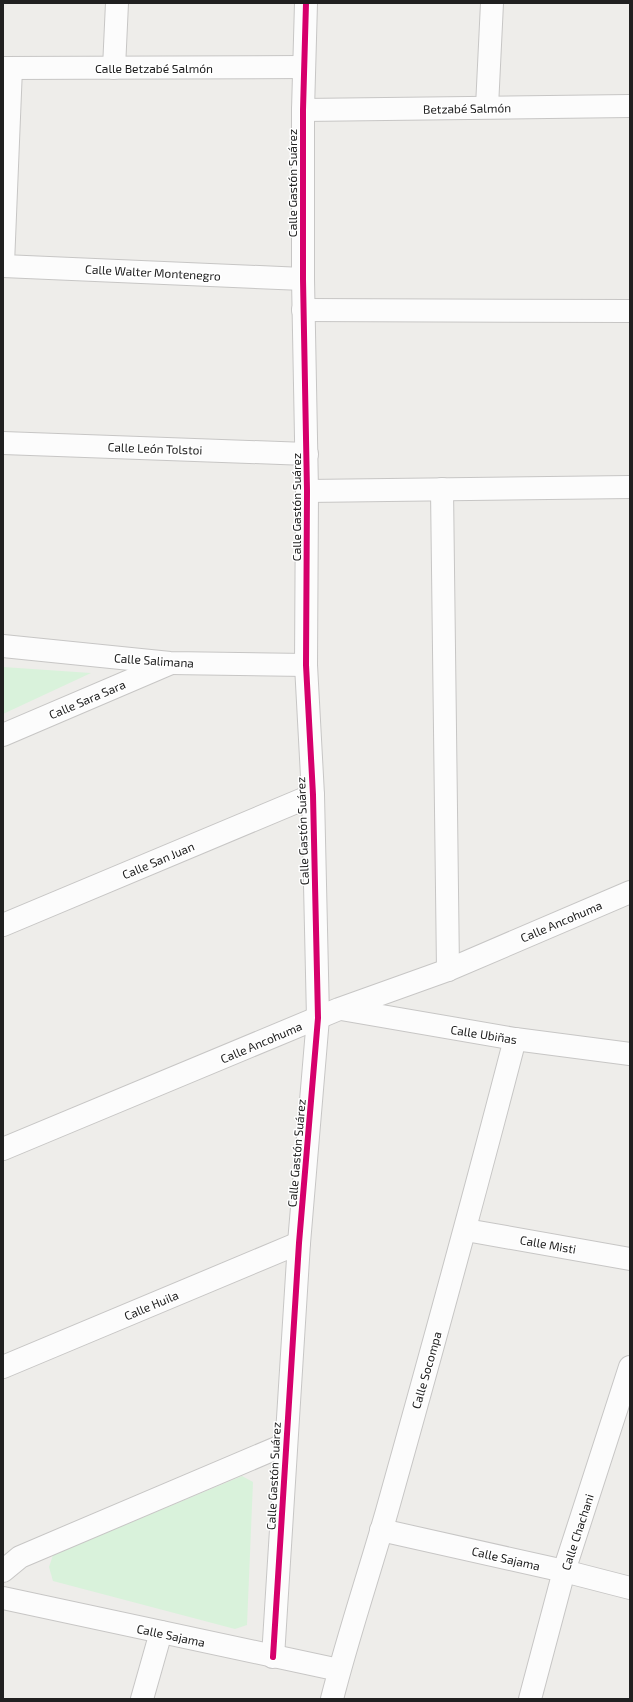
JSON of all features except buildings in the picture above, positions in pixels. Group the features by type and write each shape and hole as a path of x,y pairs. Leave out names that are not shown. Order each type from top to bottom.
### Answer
{"street":[{"path":"114,68 117,3"},
{"name":"Calle Gastón Suárez","path":"273,1657 299,1243 318,1018 313,796 306,665 307,454 303,310 303,110 306,3"},
{"path":"487,107 492,3"},
{"name":"Calle Betzabé Salmón","path":"7,68 304,67"},
{"path":"3,265 7,68"},
{"name":"Betzabé Salmón","path":"303,110 630,106"},
{"name":"Calle Walter Montenegro","path":"3,265 303,279"},
{"path":"303,310 630,311"},
{"name":"Calle León Tolstoi","path":"3,443 307,454"},
{"path":"307,490 630,487"},
{"path":"442,489 448,970"},
{"name":"Calle Salimana","path":"3,646 170,663 306,665"},
{"name":"Calle Sara Sara","path":"3,735 170,663"},
{"name":"Calle San Juan","path":"3,925 313,796"},
{"name":"Calle Ancohuma","path":"3,1148 339,1009 448,970 630,892"},
{"name":"Calle Ubiñas","path":"339,1009 515,1039 630,1054"},
{"name":"Calle Socompa","path":"332,1699 339,1670 381,1530 466,1230 515,1039"},
{"name":"Calle Misti","path":"466,1230 630,1259"},
{"name":"Calle Huila","path":"3,1368 299,1243"},
{"name":"Calle Chachani","path":"530,1699 564,1571 626,1394 630,1367"},
{"path":"3,1571 20,1557 286,1444"},
{"name":"Calle Sajama","path":"381,1530 564,1571 630,1588"},
{"name":"Calle Sajama","path":"3,1598 339,1670"},
{"path":"142,1699 161,1632"}],"green space":[{"path":"3,667 91,673 3,714"},
{"path":"242,1476 253,1482 247,1625 235,1629 53,1581 49,1567 53,1555"}],"cycle path":[{"path":"273,1657 299,1243 318,1018 313,795 306,665 307,491 303,279 303,110 306,3"}]}
